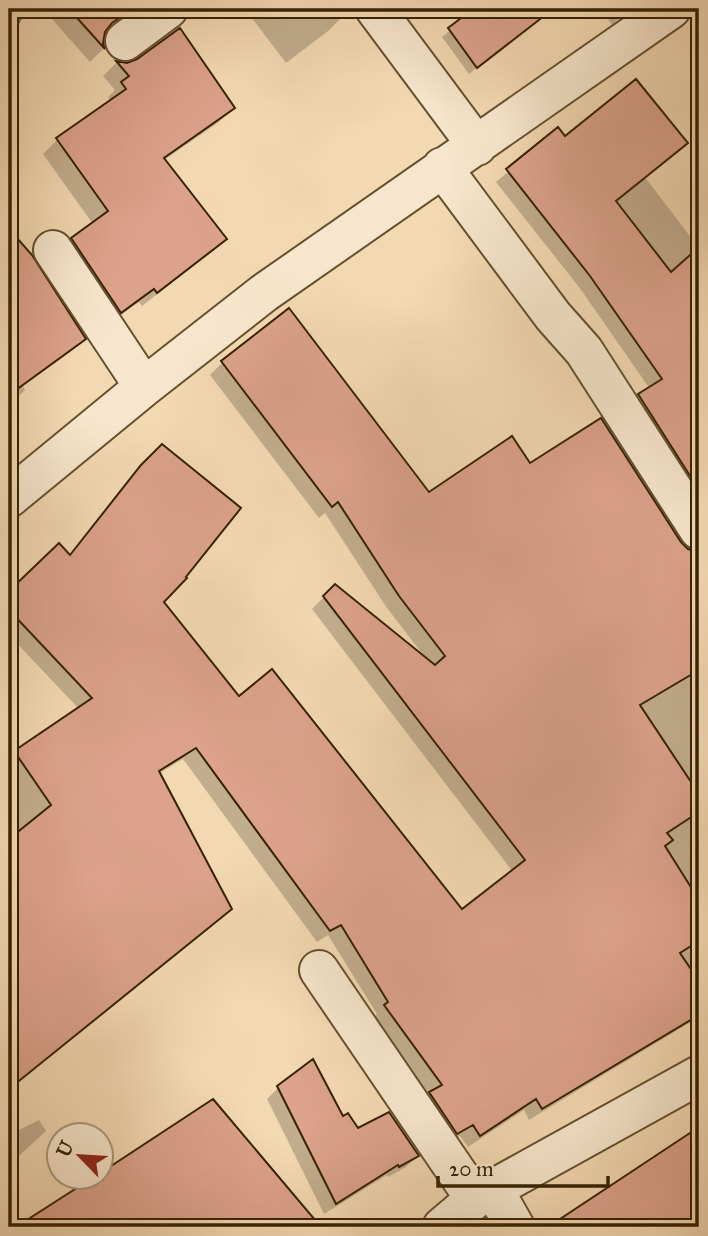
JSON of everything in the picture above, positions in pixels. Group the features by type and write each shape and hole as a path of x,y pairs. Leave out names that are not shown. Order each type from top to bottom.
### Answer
{"street":[{"path":"125,41 167,9"},
{"path":"375,9 477,146"},
{"path":"9,498 264,293 671,9"},
{"path":"442,167 553,316 584,351 699,530"},
{"path":"53,250 144,387"},
{"path":"319,970 484,1194 515,1227"},
{"path":"442,1227 484,1194 699,1075"}],"building":[{"path":"69,9 132,9 112,23 105,32 105,49"},
{"path":"473,9 553,9 477,68 448,28"},
{"path":"180,28 235,108 164,158 227,239 157,293 154,289 121,313 71,238 108,211 56,138 126,89 121,82 129,76 116,61 127,63 137,59"},
{"path":"636,79 688,143 616,201 671,272 699,247 699,490 638,394 662,379 590,276 506,169 558,127 565,136"},
{"path":"9,229 32,255 86,339 9,395"},
{"path":"289,308 429,492 512,436 530,463 601,418 681,542 688,549 699,552 699,670 640,705 699,794 699,812 667,833 673,840 665,846 699,900 699,941 680,953 699,981 699,1015 542,1109 536,1099 480,1136 473,1125 457,1134 429,1092 442,1085 384,1005 388,1002 341,925 330,931 196,748 159,771 232,909 9,1089 9,839 51,805 14,751 92,698 9,610 9,591 59,543 70,555 141,465 162,444 241,508 187,578 164,602 239,696 272,669 462,909 525,860 323,596 335,584 435,665 445,656 399,596 338,502 332,507 221,361"},
{"path":"313,1059 343,1116 348,1113 358,1128 389,1112 419,1156 399,1167 398,1165 336,1204 277,1086"},
{"path":"213,1099 321,1227 16,1227 74,1190 116,1190 116,1163"},
{"path":"699,1127 699,1227 548,1227"}],"waterway":[{"path":"9,24 17,9"}]}
